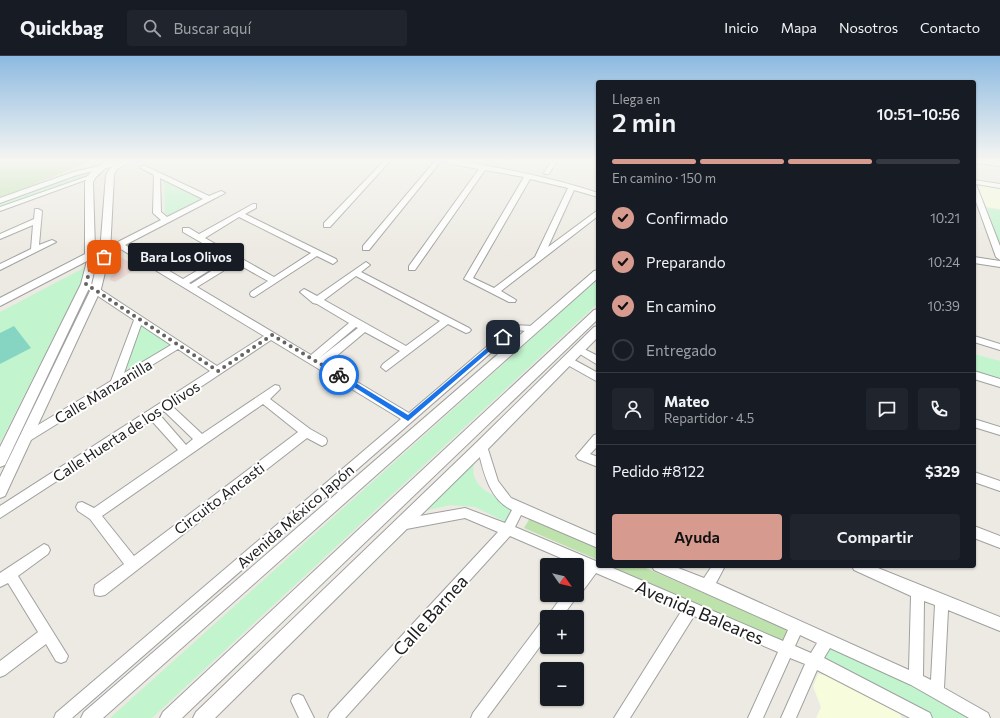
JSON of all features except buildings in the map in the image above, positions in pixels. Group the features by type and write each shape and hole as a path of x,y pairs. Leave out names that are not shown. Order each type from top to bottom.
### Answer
{"street":[{"path":"0,201 24,192"},
{"path":"0,209 48,192"},
{"path":"0,461 91,287 89,192"},
{"path":"0,492 28,437 105,254 109,192"},
{"path":"157,192 157,213 167,221"},
{"path":"194,192 209,199"},
{"path":"327,225 358,192"},
{"path":"366,248 412,192"},
{"path":"412,268 466,192"},
{"path":"512,300 468,279 519,192"},
{"path":"538,258 569,192"},
{"path":"976,192 1000,256"},
{"path":"0,302 91,258 105,254 221,193"},
{"path":"200,237 253,206"},
{"path":"35,250 38,211"},
{"path":"239,214 333,261"},
{"path":"495,292 596,214"},
{"path":"0,237 38,220"},
{"path":"186,230 274,281"},
{"path":"0,268 52,242"},
{"path":"121,246 272,335 408,418"},
{"path":"254,294 317,253"},
{"path":"188,285 232,257"},
{"path":"0,309 91,258"},
{"path":"976,260 1000,264"},
{"path":"316,301 366,265"},
{"path":"356,273 466,330"},
{"name":"Avenida México Japón","path":"90,718 596,274"},
{"path":"91,287 218,371"},
{"path":"304,292 316,301 407,351"},
{"path":"169,718 596,315"},
{"path":"115,384 139,318"},
{"path":"386,368 447,320"},
{"path":"316,362 355,323"},
{"name":"Avenida México Japón","path":"61,718 515,327 534,329"},
{"path":"316,362 364,328"},
{"path":"202,718 482,446 596,332"},
{"name":"Calle Huerta de los Olivos","path":"0,513 272,335"},
{"path":"976,339 999,343"},
{"name":"Calle Manzanilla","path":"28,437 178,345"},
{"path":"578,349 596,360"},
{"path":"567,360 596,377"},
{"path":"976,376 1000,383"},
{"path":"94,515 186,452 201,440 264,399 275,389"},
{"path":"264,399 306,432 322,441"},
{"path":"165,406 201,440"},
{"path":"152,414 186,452"},
{"path":"976,424 1000,431"},
{"name":"Circuito Ancasti","path":"100,590 306,432"},
{"path":"596,440 582,456 596,461"},
{"path":"482,446 493,483 508,502 545,520 596,541"},
{"path":"976,478 1000,486"},
{"path":"82,507 94,515 132,564"},
{"name":"Calle Barnea","path":"335,718 508,530 519,507"},
{"name":"Avenida Baleares","path":"401,524 465,513 596,567"},
{"path":"976,533 1000,542"},
{"path":"44,550 5,578 47,634 61,656"},
{"path":"584,578 593,566"},
{"name":"Avenida Baleares","path":"598,568 814,661 925,718"},
{"name":"Avenida Baleares","path":"663,568 707,586 916,680 983,718"},
{"path":"707,586 718,568"},
{"path":"863,568 918,592 942,600 1000,624"},
{"path":"916,680 918,592"},
{"path":"937,692 942,600"},
{"path":"559,610 566,602"},
{"path":"621,718 691,608"},
{"path":"755,718 788,650 797,626"},
{"path":"0,670 47,634"},
{"path":"478,718 540,635"},
{"path":"788,718 814,661 826,640"},
{"path":"232,658 246,675"},
{"path":"298,701 307,718"}],"shaded area":[{"path":"30,192 44,192 0,208 0,203"},
{"path":"164,192 186,192 203,200 170,216 165,213"},
{"path":"979,192 1000,192 1000,209 986,207"},
{"path":"987,208 1000,210 1000,245"},
{"path":"118,255 138,268 115,282 110,280 111,276 116,273 106,267 106,261"},
{"path":"84,268 80,286 0,443 0,312"},
{"path":"596,281 596,305 152,718 110,718"},
{"path":"141,324 173,346 120,378"},
{"path":"14,326 31,348 0,364 0,333"},
{"path":"976,355 1000,361 1000,379 976,372"},
{"path":"475,459 473,469 474,477 478,484 491,494 515,506 506,522 475,507 450,505 420,512"},
{"path":"829,644 894,673 977,718 931,718 822,663"},
{"path":"818,674 829,676 898,709 902,718 816,718 821,707 813,687"}],"green space":[{"path":"0,192 17,192 0,199"},
{"path":"530,518 596,546 596,559 524,528"},
{"path":"615,568 646,568 791,631 788,644"}],"way so far":[{"path":"104,257 105,252 90,255 92,261 86,284 218,371 272,335 339,375"}],"place":[{"name":"Bara Los Olivos","path":"104,257"}],"route":[{"path":"339,375 408,418 503,337"}]}
